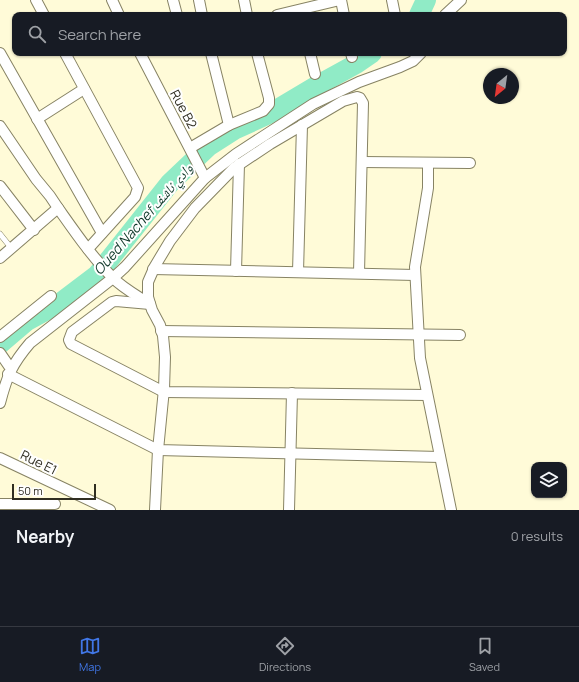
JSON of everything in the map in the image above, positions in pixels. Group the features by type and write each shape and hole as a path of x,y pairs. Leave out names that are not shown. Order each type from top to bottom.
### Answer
{"street":[{"path":"36,0 42,12"},
{"path":"112,0 118,12"},
{"path":"173,0 176,12"},
{"path":"199,0 201,12"},
{"path":"244,0 246,12"},
{"path":"287,12 340,0 343,12"},
{"path":"392,0 394,12"},
{"path":"448,12 461,0"},
{"path":"0,53 102,233"},
{"path":"66,56 138,188 135,197 88,249"},
{"name":"Rue B2","path":"142,56 205,178"},
{"path":"212,56 229,124"},
{"path":"190,148 229,124 263,111 269,104 269,98 258,56"},
{"path":"311,56 315,74"},
{"path":"0,403 9,372 19,356 30,343 125,268 205,178 236,154 313,104 359,82 400,67 413,61 418,56"},
{"path":"359,82 360,98 363,103 359,273"},
{"path":"37,119 84,89"},
{"path":"155,510 158,450 164,392 164,357 160,324 152,310 148,297 148,282 153,269 170,241 195,208 234,168 270,144 343,101 360,98"},
{"path":"298,272 302,125"},
{"path":"0,126 36,179 88,249 114,278 129,291 150,304"},
{"path":"362,162 470,163"},
{"path":"428,163 428,188 416,259 415,275 420,358 451,510"},
{"path":"236,271 239,164"},
{"path":"0,186 34,230"},
{"path":"0,258 58,208"},
{"path":"153,269 415,275"},
{"path":"0,337 52,296"},
{"path":"150,304 116,301 112,302 72,332 68,340 71,344 164,392 427,395"},
{"path":"161,331 460,336"},
{"path":"0,353 9,372 158,450 440,457"},
{"path":"289,510 292,393"},
{"name":"Rue E1","path":"0,458 109,510"},
{"path":"0,504 55,507 55,485"}],"lane":[{"path":"0,234 12,249"}],"waterway":[{"name":"Oued Nachef وادي ناشف","path":"420,12 426,0"},
{"name":"Oued Nachef وادي ناشف","path":"0,344 27,321 60,303 97,275 170,183 209,146 234,130 269,114 368,56"}]}
